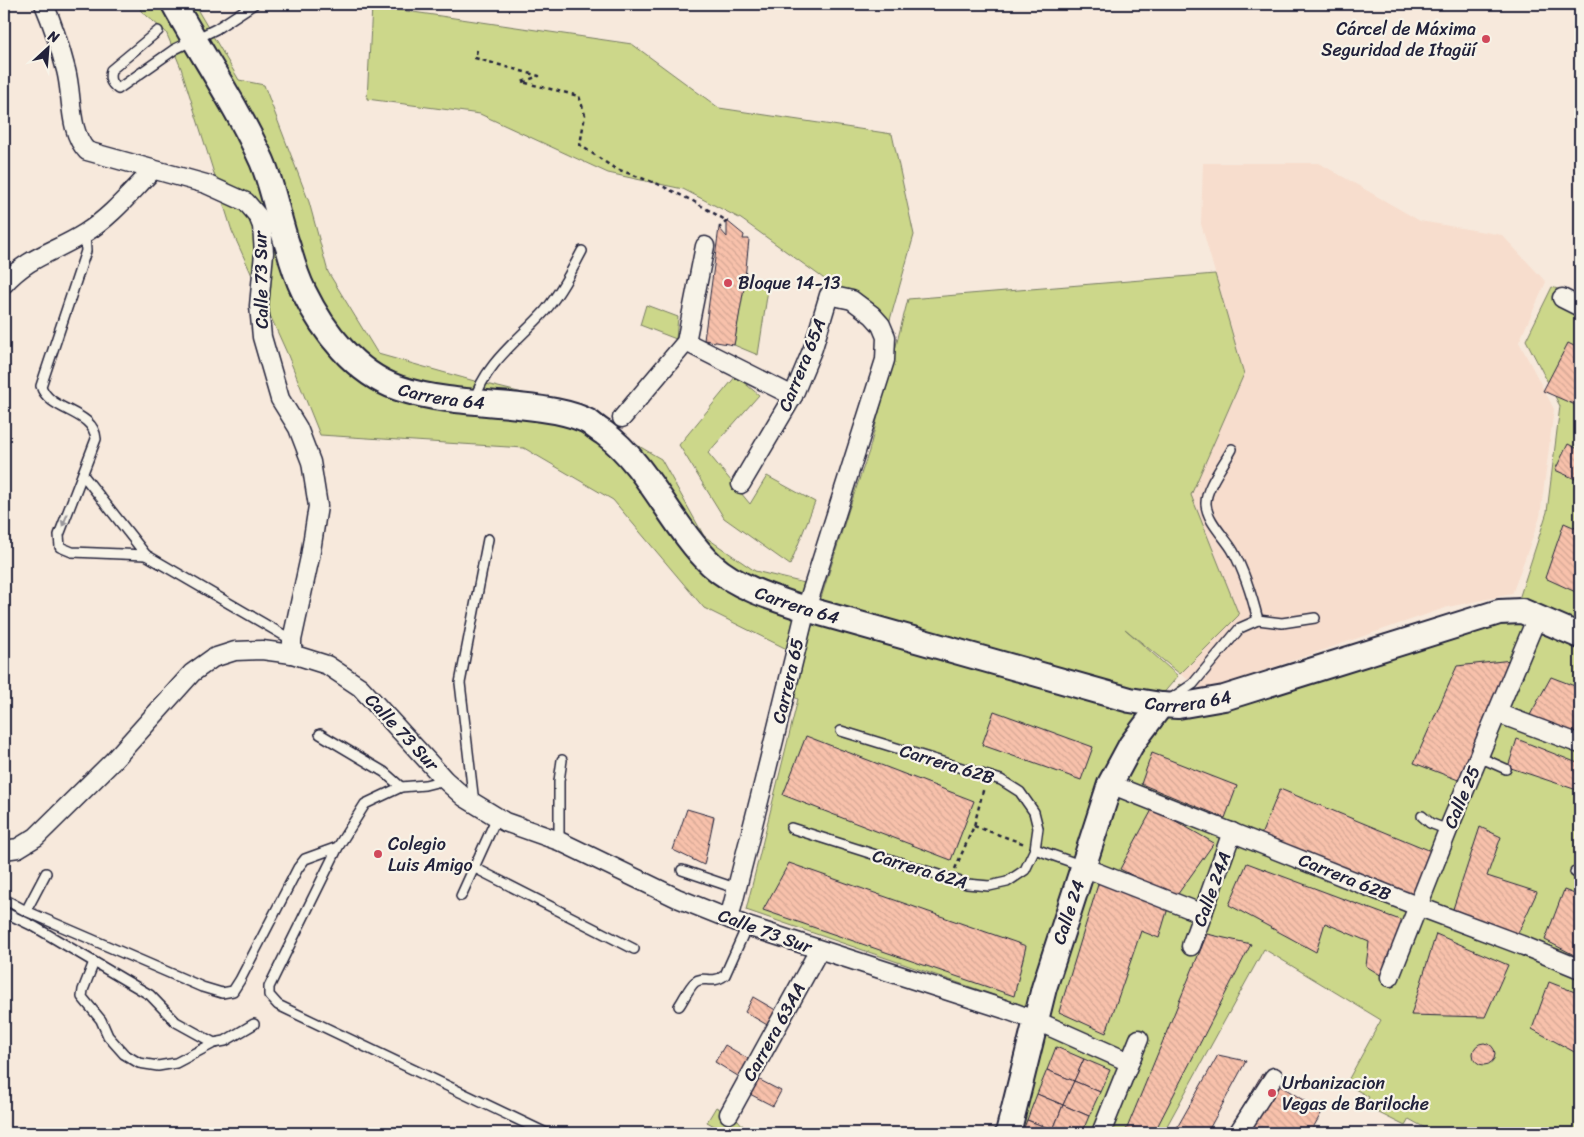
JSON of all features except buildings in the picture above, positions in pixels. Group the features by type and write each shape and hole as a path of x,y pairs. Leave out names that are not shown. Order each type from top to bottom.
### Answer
{"street":[{"name":"Calle 73 Sur","path":"44,4 67,72 73,120 81,145 87,151 206,184 246,202 258,216 262,226 264,253 259,306 262,337 280,399 298,428 311,462 318,506 292,647 326,665 360,687 445,780 474,804 497,818 559,841 677,898 747,926 1004,1009 1037,1021 1129,1062"},
{"name":"Carrera 64","path":"174,4 235,106 263,163 275,198 287,246 303,290 322,324 348,355 372,375 397,387 425,394 474,402 550,409 587,421 618,444 692,543 714,566 743,585 806,609 1130,700 1161,705 1185,705 1224,698 1499,612 1522,611 1580,636"},
{"path":"4,284 14,272 26,263 85,233 108,216 153,170"},
{"path":"622,418 686,342 705,246"},
{"name":"Carrera 65","path":"729,919 806,609 886,360 886,337 880,324 872,315 852,300 829,295"},
{"name":"Carrera 65A","path":"741,484 794,396 813,348 829,295"},
{"path":"1562,298 1580,307"},
{"path":"686,342 794,396"},
{"name":"Calle 25","path":"1390,977 1448,830 1537,617"},
{"path":"4,850 18,848 36,837 113,761 192,673 213,658 235,651 292,647"},
{"name":"Calle 24","path":"1008,1133 1044,988 1110,784 1131,745 1161,705"},
{"path":"1497,713 1580,744"},
{"name":"Carrera 62B","path":"1110,784 1580,969"},
{"name":"Calle 24A","path":"1191,946 1232,832"},
{"path":"1083,866 1203,914"},
{"name":"Carrera 63AA","path":"729,1114 819,950"},
{"path":"1101,1133 1138,1039"},
{"path":"1238,1133 1274,1077"}],"lane":[{"path":"158,31 111,70 110,78 112,84 118,89 175,49 216,29 254,4"},
{"path":"85,233 86,250 41,386 48,397 88,422 95,430 96,439 59,535 60,547 72,552 146,554"},
{"path":"474,402 479,385 487,372 546,310 570,276 582,252"},
{"path":"1232,449 1208,492 1206,505 1213,522 1232,550 1250,588 1258,620"},
{"path":"83,475 146,554 292,647"},
{"path":"474,804 460,684 488,539"},
{"path":"1161,705 1194,684 1240,628 1258,620 1282,623 1315,618"},
{"name":"Carrera 62B","path":"841,731 1001,780 1020,792 1034,812 1038,828 1035,848"},
{"path":"320,734 384,772 401,787"},
{"path":"1479,756 1506,769"},
{"path":"559,841 559,781 562,760"},
{"path":"445,780 425,785 401,787 365,804 338,847 324,878 292,936 269,987 269,995 278,1005 546,1133"},
{"path":"1422,816 1430,823 1448,830"},
{"path":"461,896 497,818"},
{"name":"Carrera 62A","path":"791,828 966,884 989,886 1007,882 1024,870 1035,848"},
{"path":"4,899 26,911 222,994 233,991 240,980 298,868 305,859 338,847"},
{"path":"1035,848 1083,866"},
{"path":"475,868 634,949"},
{"path":"682,870 738,888"},
{"path":"26,911 46,873"},
{"path":"4,912 35,927 150,995 176,1022 214,1044"},
{"path":"680,1006 695,981 701,979 714,981 725,975 747,926"},
{"path":"94,962 82,990 82,996 101,1020 108,1036 124,1054 139,1063 158,1066 176,1063 214,1044 225,1041 254,1024"}],"path":[{"path":"477,50 475,58 539,76 522,82 579,96 585,115 580,145 614,168 658,184 693,201 727,221 719,228"},
{"path":"950,879 974,826 986,775"},
{"path":"974,826 1024,844"}],"shaded area":[{"path":"1203,163 1319,163 1420,221 1502,235 1546,282 1519,342 1554,409 1540,517 1512,594 1448,607 1205,691 1180,674 1239,615 1191,494 1244,374 1201,224"}],"green space":[{"path":"139,4 194,4 239,80 264,85 309,202 328,272 378,354 567,404 661,459 704,536 755,571 821,587 801,656 704,608 613,500 524,448 320,435 287,353 232,231 181,68 166,32 141,11"},
{"path":"372,6 632,44 719,108 892,134 914,235 888,327 868,299 848,296 741,219 683,189 608,173 480,114 367,99"},
{"path":"1215,274 1244,374 1191,495 1239,615 1180,674 1125,629 1178,676 1156,702 1146,725 1180,684 1207,697 1519,599 1547,512 1560,406 1526,340 1552,287 1580,297 1580,1133 1434,1133 1409,1119 1405,1126 1365,1106 1369,1097 1346,1084 1381,1020 1264,949 1163,1133 1011,1133 1042,1041 1023,1005 746,910 798,699 794,697 811,630 869,451 908,299"},
{"path":"745,277 769,283 758,355 734,345"},
{"path":"646,305 678,317 676,339 640,325"},
{"path":"736,376 759,395 708,453 750,504 767,476 815,502 790,565 724,518 679,445"},
{"path":"716,1107 738,1120 743,1126 740,1130 732,1127 727,1133 707,1122"}],"place":[{"name":"Cárcel de Máxima Seguridad de Itagüí","path":"1486,39"},
{"name":"Bloque 14-13","path":"728,283"},
{"name":"Colegio Luis Amigo","path":"378,854"},
{"name":"Urbanizacion Vegas de Bariloche","path":"1272,1093"}]}
